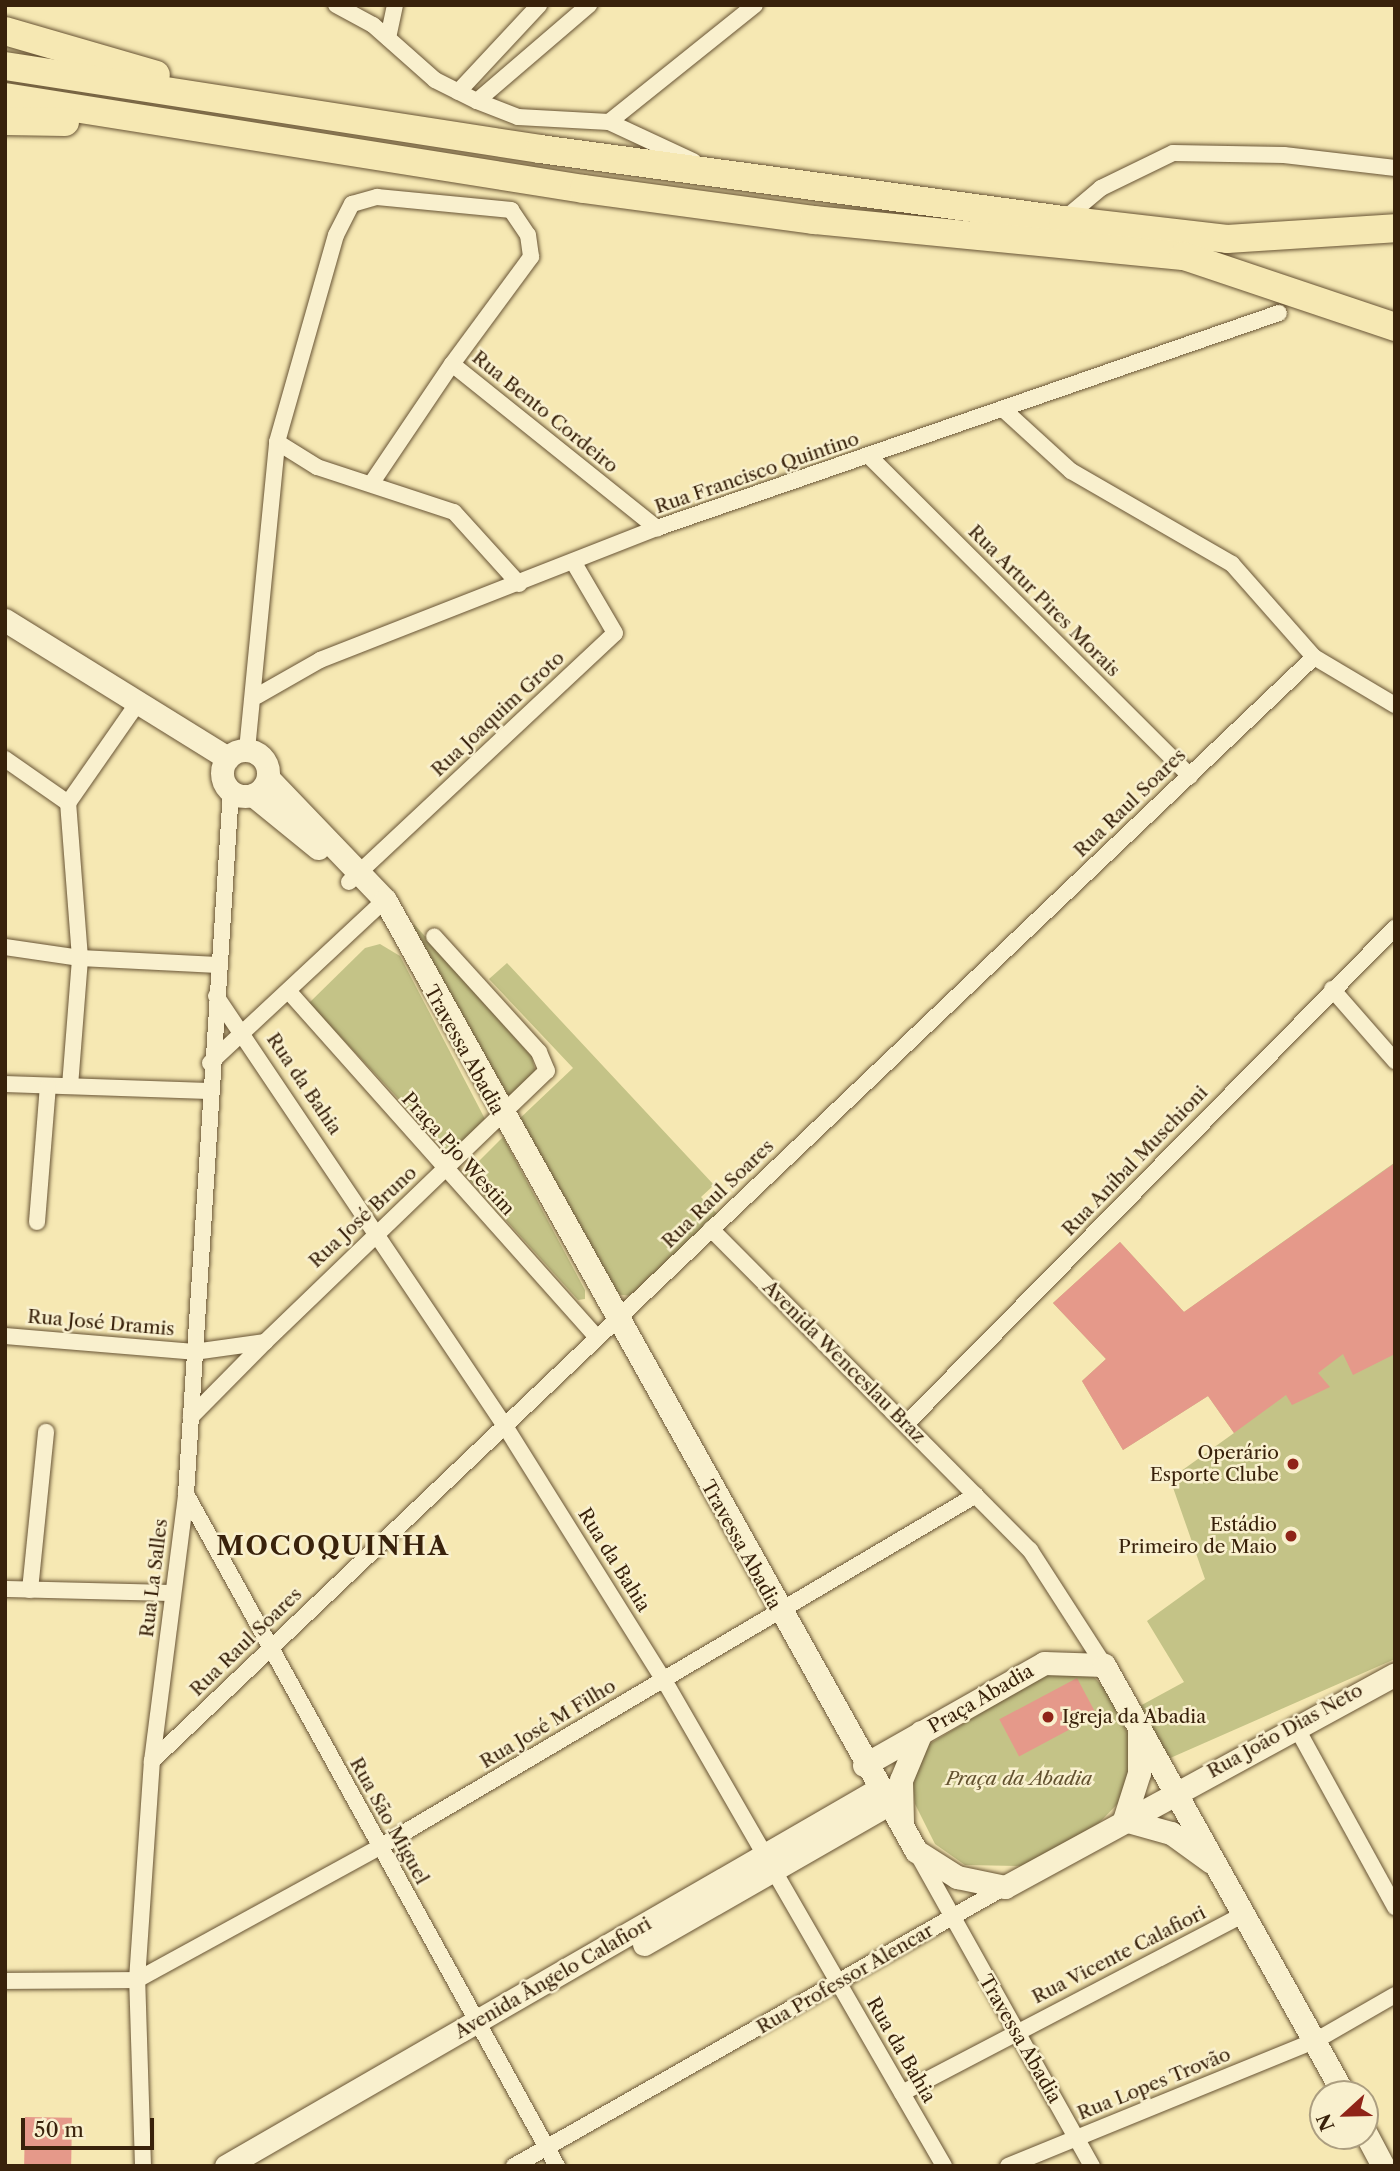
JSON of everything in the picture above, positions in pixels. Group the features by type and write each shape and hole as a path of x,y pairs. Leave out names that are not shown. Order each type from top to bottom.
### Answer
{"highway":[{"path":"5,31 239,100"},
{"path":"5,66 732,174 1063,220 1227,239 1395,228"},
{"path":"5,97 127,121 814,220 1184,256 1273,281 1389,329"},
{"path":"5,121 127,121"}],"street":[{"path":"336,5 388,38 435,80 477,102 518,117 609,122 732,174"},
{"path":"458,92 539,5"},
{"path":"477,102 589,5"},
{"path":"609,122 755,5"},
{"path":"388,38 396,6"},
{"path":"1063,220 1101,188 1172,153 1284,155 1395,168"},
{"name":"Rua La Salles","path":"143,2166 137,1980 152,1761 186,1494 208,1091 218,965 242,774 257,696 277,442 336,235 352,204 377,197 511,210 534,246 531,257 452,364"},
{"name":"Rua Francisco Quintino","path":"257,696 320,660 574,563 657,528 870,457 1279,313"},
{"name":"Rua Bento Cordeiro","path":"373,481 452,364 657,528"},
{"path":"1003,409 1070,471 1232,564 1314,657 1395,705"},
{"path":"277,442 317,467 373,481 454,512 519,584"},
{"name":"Rua Artur Pires Morais","path":"870,457 1190,776"},
{"name":"Rua Joaquim Groto","path":"355,876 615,632 574,563"},
{"path":"5,620 133,710"},
{"path":"5,636 242,774 308,837 355,876"},
{"name":"Rua Raul Soares","path":"152,1761 1314,657"},
{"path":"70,1086 80,958 68,803 133,710"},
{"path":"5,759 68,803"},
{"name":"Travessa Abadia","path":"355,876 385,911 864,1765 916,1851 1014,2032 1092,2166"},
{"path":"211,1063 246,1036 385,911"},
{"name":"Rua Aníbal Muschioni","path":"906,1424 1395,928"},
{"name":"Rua José Bruno","path":"191,1417 375,1229 544,1076 547,1066 539,1052 434,936"},
{"path":"5,947 80,958 218,965"},
{"path":"1332,989 1395,1061"},
{"name":"Praça Pjo Westim","path":"291,994 443,1170 597,1338"},
{"name":"Rua da Bahia","path":"216,996 246,1036 505,1426 664,1680 944,2166"},
{"path":"5,1084 208,1091"},
{"path":"37,1222 48,1086"},
{"name":"Avenida Wenceslau Braz","path":"712,1229 1030,1550 1104,1665"},
{"name":"Rua José Dramis","path":"5,1336 194,1352"},
{"path":"194,1352 265,1342"},
{"path":"30,1590 46,1432"},
{"name":"Rua São Miguel","path":"186,1494 272,1646 378,1849 482,2028 557,2166"},
{"name":"Rua José M Filho","path":"137,1980 378,1849 664,1680 781,1615 976,1495"},
{"path":"5,1589 173,1593"},
{"name":"Praça Abadia","path":"864,1765 1044,1663 1104,1665"},
{"path":"1104,1665 1139,1721 1336,2080"},
{"name":"Rua João Dias Neto","path":"1177,1791 1295,1725 1395,1674"},
{"path":"1139,1721 1139,1773 1124,1820 1171,1833 1220,1870"},
{"path":"1295,1725 1395,1907"},
{"path":"903,1829 901,1780 921,1732"},
{"name":"Rua Professor Alencar","path":"513,2166 1177,1791"},
{"name":"Avenida Ângelo Calafiori","path":"255,2166 482,2028 884,1797"},
{"path":"916,1851 957,1877 1005,1887"},
{"name":"Rua Vicente Calafiori","path":"902,2093 1014,2032 1245,1914"},
{"path":"5,1981 137,1980"},
{"name":"Rua Lopes Trovão","path":"1008,2166 1315,2041 1395,1995"},
{"name":"Avenida Ângelo Calafiori","path":"226,2166 482,2028"},
{"path":"1375,2150 1383,2166"}],"green space":[{"path":"414,924 532,1057 536,1074 509,1097 414,935"},
{"path":"380,944 400,956 485,1119 450,1154 309,1003 365,948"},
{"path":"507,963 714,1185 701,1197 718,1215 632,1296 614,1294 516,1122 573,1068 489,979"},
{"path":"503,1137 585,1290 585,1299 578,1300 465,1175"},
{"name":"Operário Esporte Clube","path":"1394,1163 1395,1659 1168,1759 1138,1707 1184,1682 1147,1621 1205,1579 1170,1479 1234,1433 1208,1396 1123,1450 1082,1381 1106,1359 1053,1303 1120,1242 1184,1312"},
{"name":"Praça da Abadia","path":"1068,1670 1092,1675 1108,1692 1132,1742 1125,1796 1099,1823 1024,1866 965,1865 935,1844 915,1804 912,1779 921,1749 1045,1675"}],"building":[{"path":"1395,1163 1395,1354 1353,1375 1343,1354 1318,1373 1330,1387 1292,1405 1286,1395 1234,1433 1208,1396 1123,1450 1082,1381 1106,1359 1053,1303 1120,1242 1184,1312"},
{"name":"Igreja da Abadia","path":"1077,1678 1097,1715 1019,1756 999,1719"},
{"path":"25,2117 72,2118 71,2166 24,2166"}],"place":[{"name":"Operário Esporte Clube","path":"1293,1464"},
{"name":"Estádio Primeiro de Maio","path":"1291,1536"},
{"name":"Igreja da Abadia","path":"1048,1717"}],"district":[{"name":"MOCOQUINHA","path":"333,1547"}]}
